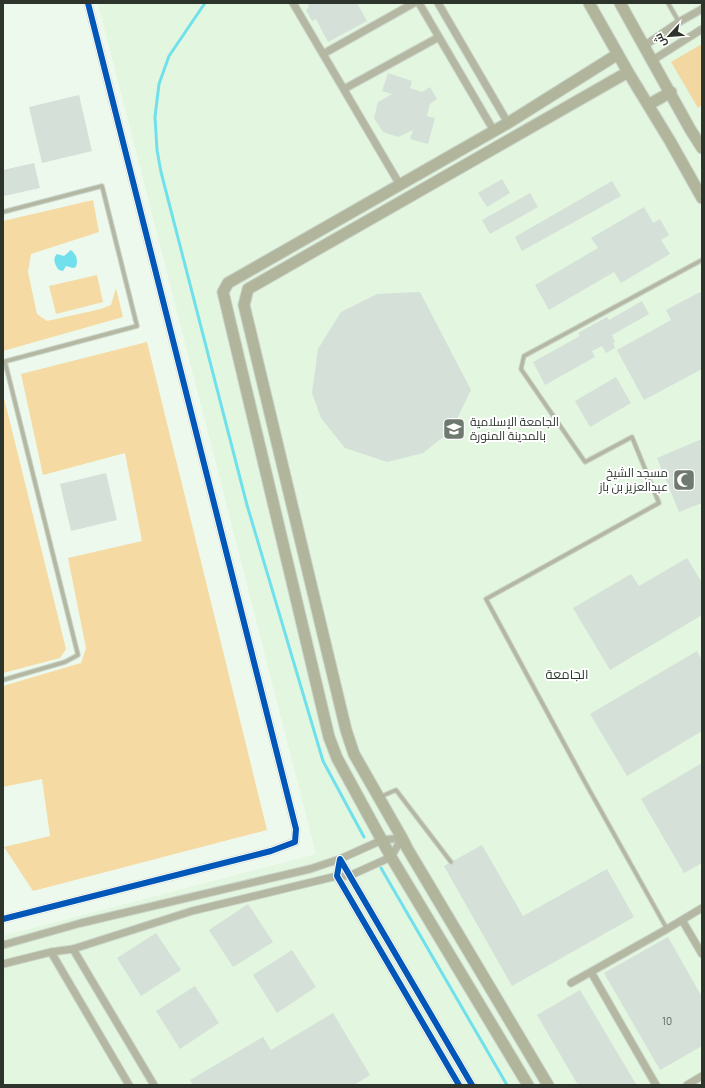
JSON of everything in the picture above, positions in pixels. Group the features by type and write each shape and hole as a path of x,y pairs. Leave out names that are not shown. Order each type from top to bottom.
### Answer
{"main road":[{"path":"590,3 628,72 702,198"},
{"path":"620,3 702,148"},
{"path":"528,1085 391,856 337,758 329,737 223,292 228,283 508,123 618,54"},
{"path":"548,1085 407,848 354,754 346,730 244,306 248,289 628,72"},
{"path":"648,105 671,92"}],"street":[{"path":"3,919 271,851 295,842 296,829 88,3"},
{"path":"293,3 400,185"},
{"path":"323,54 414,3"},
{"path":"419,3 494,131"},
{"path":"438,3 508,123"},
{"path":"644,46 679,22 702,9"},
{"path":"653,60 702,29"},
{"path":"344,89 438,37"},
{"path":"3,945 81,923 310,869 340,859 382,840 402,838"},
{"path":"3,964 51,952 73,949 192,912 337,876 349,876 391,856 402,838"},
{"path":"340,859 472,1085"},
{"path":"340,859 337,876 459,1085"},
{"path":"570,983 702,908"},
{"path":"682,920 702,954"},
{"path":"73,949 154,1085"},
{"path":"51,952 129,1085"},
{"path":"591,972 656,1085"},
{"path":"687,1085 702,1076"}],"lane":[{"path":"668,3 679,22"},
{"path":"3,212 102,186 137,326 4,362 78,656 65,662 3,680"},
{"path":"667,929 586,784 486,599 659,503 632,438 585,462 521,369 524,356 702,260"},
{"path":"379,798 396,790 451,862"}],"shaded area":[{"name":"الجامعة الإسلامية بالمدينة المنورة","path":"98,3 702,3 702,1085 3,1085 3,936 316,854"},
{"path":"702,44 702,105 698,108 671,62"},
{"path":"93,200 99,232 31,254 28,272 37,314 47,321 101,309 111,305 116,288 123,317 3,351 3,221"},
{"path":"97,275 103,302 56,314 49,286"},
{"path":"147,342 267,830 33,891 4,847 50,836 42,779 3,787 3,686 81,663 86,648 68,558 142,541 125,453 43,475 21,374"},
{"path":"3,394 66,649 60,658 3,673"}],"water":[{"path":"71,250 75,254 77,262 76,267 73,268 66,266 63,271 59,270 56,266 55,256 57,254 64,256"}],"building":[{"path":"307,3 357,3 367,21 328,42 316,19 312,21 306,10 309,7"},
{"path":"388,73 412,81 410,88 422,92 430,87 437,99 430,104 427,116 435,118 428,144 410,139 413,130 398,137 383,132 374,118 378,102 392,94 382,91"},
{"path":"79,95 92,151 42,163 29,107"},
{"path":"34,163 40,188 4,196 3,170"},
{"path":"502,179 510,193 487,207 478,193"},
{"path":"612,181 621,196 522,251 515,237"},
{"path":"530,193 538,207 490,234 482,220"},
{"path":"644,207 653,223 660,219 669,235 661,240 670,254 621,283 614,272 549,310 535,285 598,248 591,238"},
{"path":"420,292 471,390 451,431 423,453 387,462 345,448 321,418 312,393 318,349 341,312 377,294"},
{"path":"700,292 702,295 702,369 644,400 617,350 671,320 666,310"},
{"path":"642,301 649,314 612,335 615,342 613,343 615,348 606,353 602,346 592,351 595,357 545,385 533,362 580,336 578,333 607,317 609,320"},
{"path":"616,377 631,403 590,427 575,401"},
{"name":"مسجد الشيخ عبدالعزيز بن باز","path":"702,439 702,503 679,512 657,458"},
{"path":"106,473 117,520 71,531 60,484"},
{"path":"687,558 702,583 702,615 610,670 573,608 631,574 639,586"},
{"path":"697,651 702,660 702,731 627,776 590,714"},
{"path":"702,763 702,863 684,873 641,799"},
{"path":"482,845 523,916 607,869 634,917 512,986 444,866"},
{"path":"248,904 273,942 233,967 209,930"},
{"path":"156,933 181,970 141,996 117,958"},
{"path":"668,937 702,997 702,1046 660,1070 604,973"},
{"path":"292,950 316,987 277,1013 253,975"},
{"path":"195,986 219,1023 180,1049 156,1011"},
{"path":"580,990 636,1084 578,1085 537,1015"},
{"path":"333,1013 370,1075 354,1085 193,1085 190,1080 263,1037 271,1050"}],"waterway":[{"path":"205,3 169,56 159,84 155,117 157,150 161,172 247,505 323,761 364,837"},
{"path":"381,868 507,1085"}],"cycle path":[{"path":"3,919 271,851 295,842 296,829 88,3"},
{"path":"459,1085 337,876 340,859 472,1085"}],"place":[{"name":"الجامعة الإسلامية بالمدينة المنورة","path":"454,429"},
{"name":"مسجد الشيخ عبدالعزيز بن باز","path":"684,480"}],"district":[{"name":"الجامعة","path":"567,674"}]}
